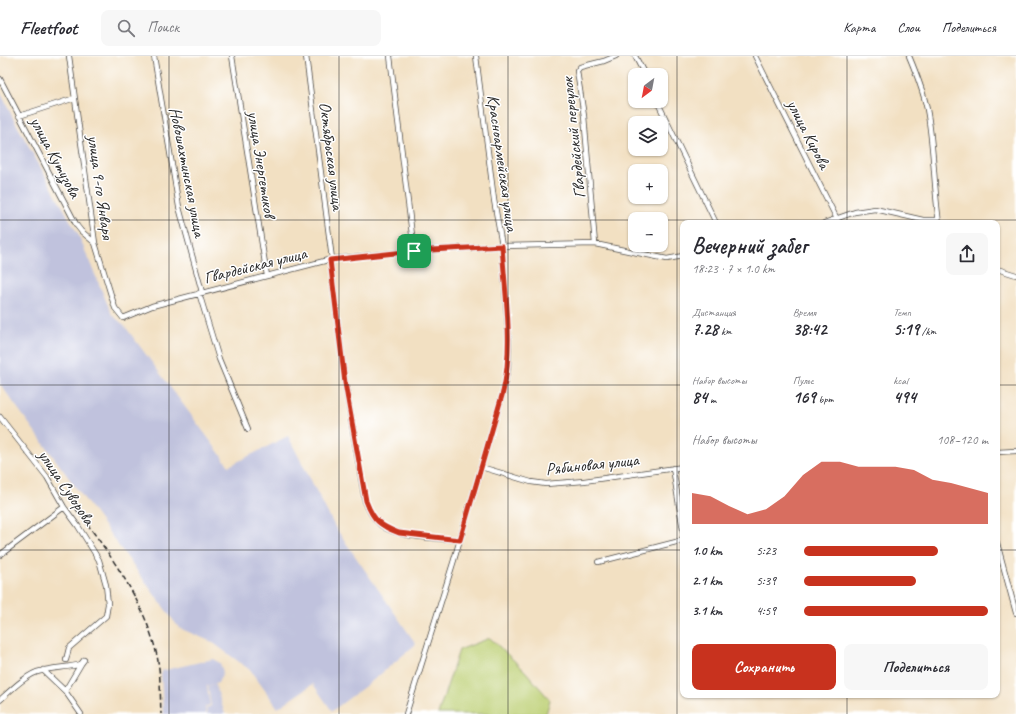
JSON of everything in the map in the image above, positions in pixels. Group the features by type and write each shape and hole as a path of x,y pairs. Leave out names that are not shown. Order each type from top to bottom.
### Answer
{"street":[{"name":"улица 9-го Января","path":"69,56 95,243 115,308 123,318"},
{"name":"Новошахтинская улица","path":"154,56 178,207 219,359 248,430"},
{"name":"улица Энергетиков","path":"232,56 267,276"},
{"name":"Октябрьская улица","path":"306,56 345,383 366,501 369,510 380,525 399,533 460,540"},
{"path":"390,56 414,251"},
{"name":"Красноармейская улица","path":"406,714 482,467 503,392 508,368 509,343 502,246 494,200 476,56"},
{"name":"Гвардейский переулок","path":"595,244 584,116 577,71 580,67 604,61 616,56"},
{"path":"635,56 641,68"},
{"name":"улица Кирова","path":"755,56 837,218"},
{"path":"909,56 918,77 928,114 939,220"},
{"name":"улица Кутузова","path":"0,79 77,226 95,243"},
{"path":"19,116 75,98"},
{"path":"660,108 715,220"},
{"path":"832,220 855,212 875,209 922,220"},
{"name":"Гвардейская улица","path":"123,318 152,306 331,259 414,251 502,246 595,244 667,260 680,257"},
{"path":"1000,270 1016,275"},
{"name":"улица Суворова","path":"0,417 47,477 64,507 78,526 99,560 104,577 108,604 106,616 69,648 66,660"},
{"path":"1000,452 1016,451"},
{"name":"Рябиновая улица","path":"482,467 531,482 546,484 578,482 680,467"},
{"path":"673,468 680,511"},
{"path":"0,555 64,507"},
{"path":"598,562 680,541"},
{"path":"1000,554 1016,613"},
{"path":"0,700 26,679 39,671 82,662 76,675 65,691"},
{"path":"43,670 65,691 81,714"}],"shaded area":[{"path":"0,91 13,118 79,236 112,315 124,325 229,466 288,436 335,527 416,644 376,678 332,711 313,684 278,708 250,670 212,642 179,628 0,384"},
{"path":"213,659 220,663 223,672 218,683 207,686 210,705 205,707 206,714 163,714 161,671"},
{"path":"215,684 225,714 207,714 206,708 211,706 208,686"}],"green space":[{"path":"490,638 525,671 550,700 546,714 438,714 459,650"}],"railway":[{"path":"76,509 113,560 135,597 144,616 157,656 160,677 161,714"}],"route":[{"path":"502,246 509,343 508,368 503,392 460,540 399,533 380,525 374,518 366,501 345,383 330,260 414,251 502,246"}]}
